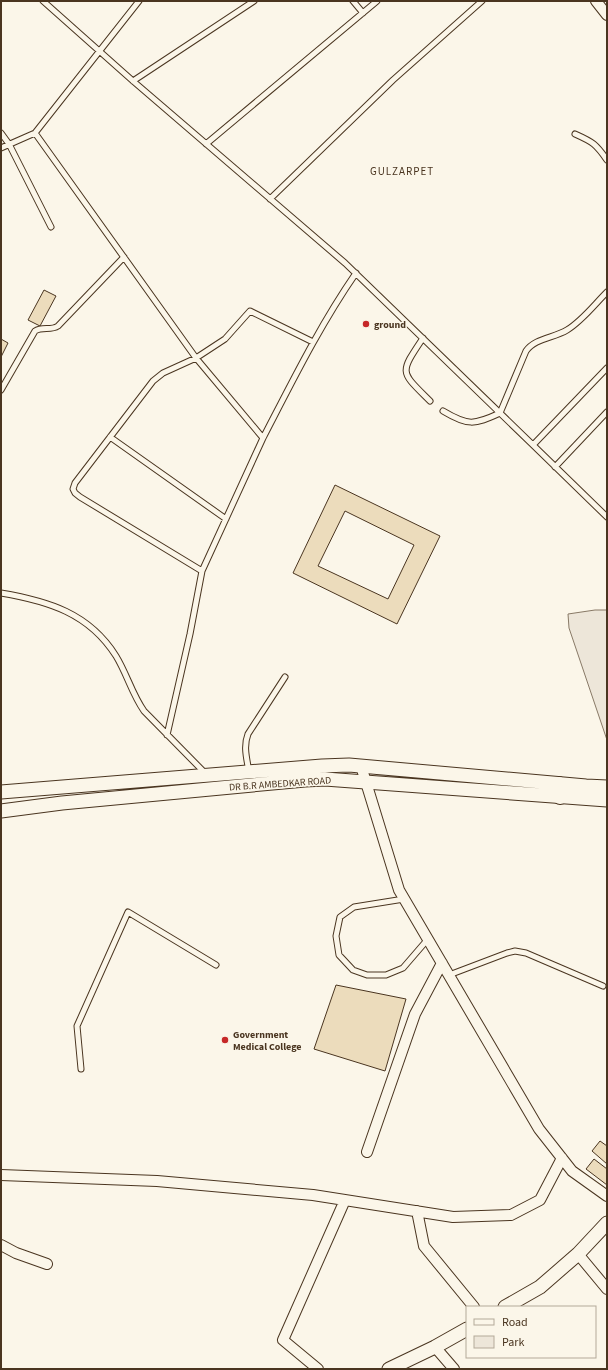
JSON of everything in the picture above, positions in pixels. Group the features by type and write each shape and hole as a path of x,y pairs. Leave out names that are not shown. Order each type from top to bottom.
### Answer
{"street":[{"path":"596,1 607,15"},
{"name":"DR B.R AMBEDKAR ROAD","path":"1,792 350,765 560,790 607,800"},
{"path":"361,766 399,890 404,900 539,1129 572,1171 607,1196"},
{"name":"DR B.R AMBEDKAR ROAD","path":"1,811 62,803 305,780 335,779 560,790 607,787"},
{"path":"367,1152 415,1014 442,963"},
{"path":"1,1175 157,1180 313,1195 453,1217 511,1215 540,1200 562,1158"},
{"path":"318,1369 283,1340 345,1200"},
{"path":"417,1211 424,1246 473,1306"},
{"path":"507,1306 540,1287 578,1254 607,1224"},
{"path":"1,1245 47,1264"},
{"path":"578,1254 607,1289"},
{"path":"396,1368 435,1348 466,1330"},
{"path":"435,1348 454,1369"}],"lane":[{"path":"43,1 133,81 356,273 607,517"},
{"path":"1,148 35,133 139,1"},
{"path":"133,81 254,1"},
{"path":"353,1 363,13"},
{"path":"206,144 377,1"},
{"path":"270,199 393,80 482,1"},
{"path":"1,133 9,144 51,227"},
{"path":"35,133 196,358 263,438"},
{"path":"575,134 597,145 607,160"},
{"path":"1,390 35,331 39,328 55,328 58,326 124,257"},
{"path":"167,735 190,634 202,571 263,438 313,342 336,302 356,273"},
{"path":"443,411 454,418 465,422 476,423 500,413 529,346 554,336 574,325 607,292"},
{"path":"202,571 74,493 73,489 75,483 153,381 163,373 196,358 225,340 250,311 313,342"},
{"path":"423,338 407,362 405,373 408,379 430,401"},
{"path":"533,445 607,368"},
{"path":"555,467 607,412"},
{"path":"110,437 226,519"},
{"path":"1,594 45,603 75,615 89,625 101,637 115,656 138,703 144,711 207,775 211,788"},
{"path":"250,772 245,741 248,734 286,677"},
{"path":"404,900 354,907 340,918 336,936 339,955 354,970 367,975 386,975 403,968 428,939"},
{"path":"81,1069 77,1026 128,912 216,965"},
{"path":"449,975 507,953 515,952 526,953 603,986"}],"green space":[{"path":"595,610 607,610 607,740 569,628 568,614"}],"building":[{"path":"44,290 56,296 40,326 28,320"},
{"path":"1,339 8,343 1,357"},
{"path":"335,485 440,536 397,624 293,573","holes":["345,511 414,545 388,599 318,566"]},
{"path":"336,985 406,999 385,1071 314,1049"},
{"path":"600,1141 607,1146 607,1164 592,1151"},
{"path":"594,1159 607,1169 607,1185 586,1169"}],"place":[{"name":"ground","path":"366,324"},
{"name":"Government Medical College","path":"225,1040"}],"district":[{"name":"GULZARPET","path":"402,171"}]}
